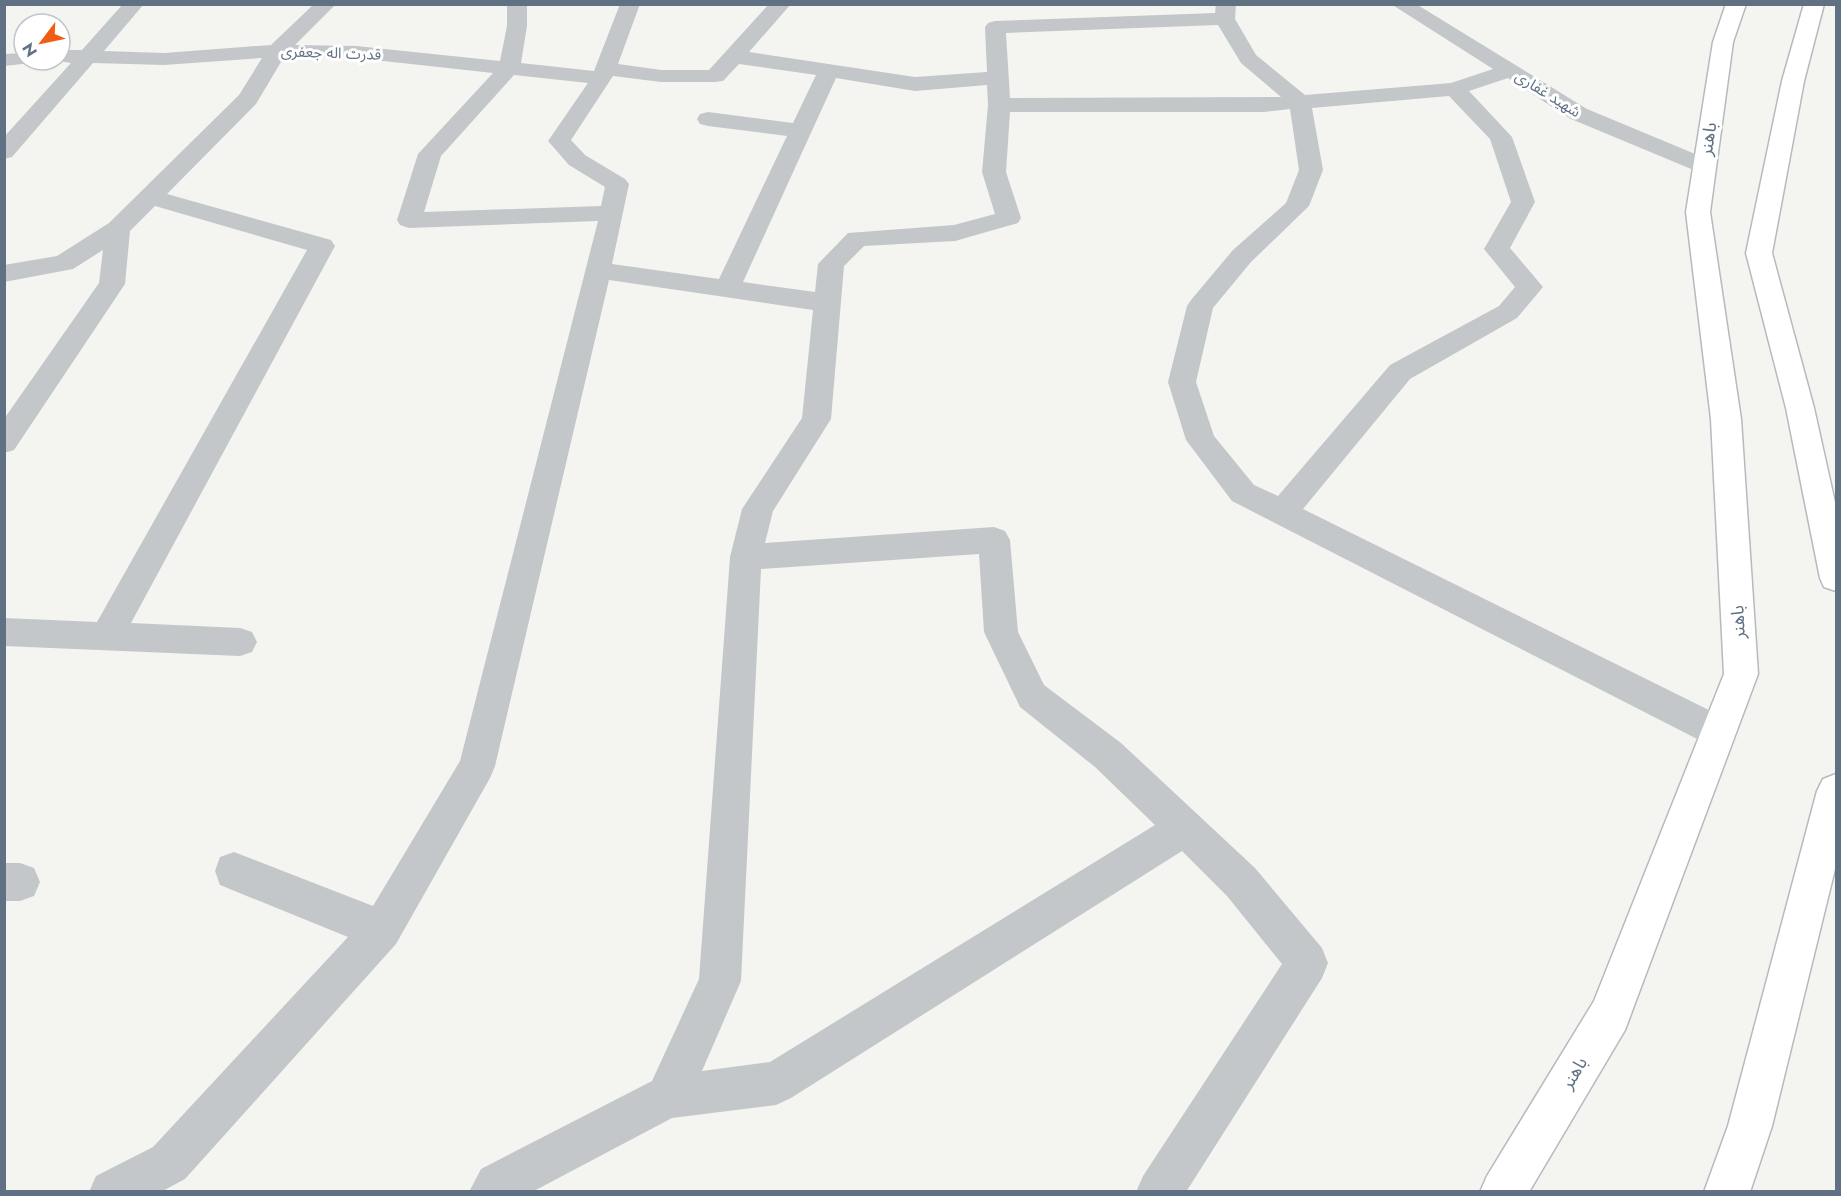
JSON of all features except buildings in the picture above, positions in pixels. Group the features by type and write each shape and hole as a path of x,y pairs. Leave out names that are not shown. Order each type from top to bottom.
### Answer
{"main road":[{"name":"باهنر","path":"1503,1191 1610,1015 1741,674 1726,419 1698,212 1723,42 1736,4"},
{"path":"1814,4 1793,81 1759,253 1800,408 1832,545 1836,578"},
{"path":"1727,1191 1750,1126 1836,791"}],"street":[{"path":"4,152 90,57 134,4"},
{"path":"4,274 63,263 118,229 248,99 277,51 326,4"},
{"path":"517,4 517,26 509,68 430,154 409,220 612,213"},
{"path":"112,1191 169,1163 382,930 477,766 612,213 617,184 577,160 559,141 603,74 630,4"},
{"name":"قدرت اله جعفری","path":"72,56 164,60 277,51 356,52 509,68 603,74 715,76 736,57 755,30 781,4"},
{"name":"شهید غفاری","path":"1401,4 1579,114 1704,166"},
{"path":"668,1097 720,981 746,557 758,509 816,419 831,264 857,239 956,233 1009,218 994,172 998,92 995,27 1225,12 1248,58 1300,102 1311,170 1297,206 1242,256 1200,306 1182,382 1201,440 1243,493 1718,732"},
{"path":"736,57 915,84 998,92 1264,105 1455,89 1510,70"},
{"path":"727,289 828,72"},
{"path":"1282,513 1400,372 1508,312 1530,287 1497,249 1523,202 1501,137 1455,89"},
{"path":"708,119 801,131"},
{"path":"107,636 322,246 150,197"},
{"path":"4,442 112,284 118,229"},
{"path":"598,270 827,303"},
{"path":"746,557 994,540 1001,632 1032,696 1108,755 1241,882 1307,963 1159,1191"},
{"path":"4,632 240,642"},
{"path":"492,1191 497,1185 668,1097 776,1083 1185,828"},
{"path":"234,870 382,930"}]}
